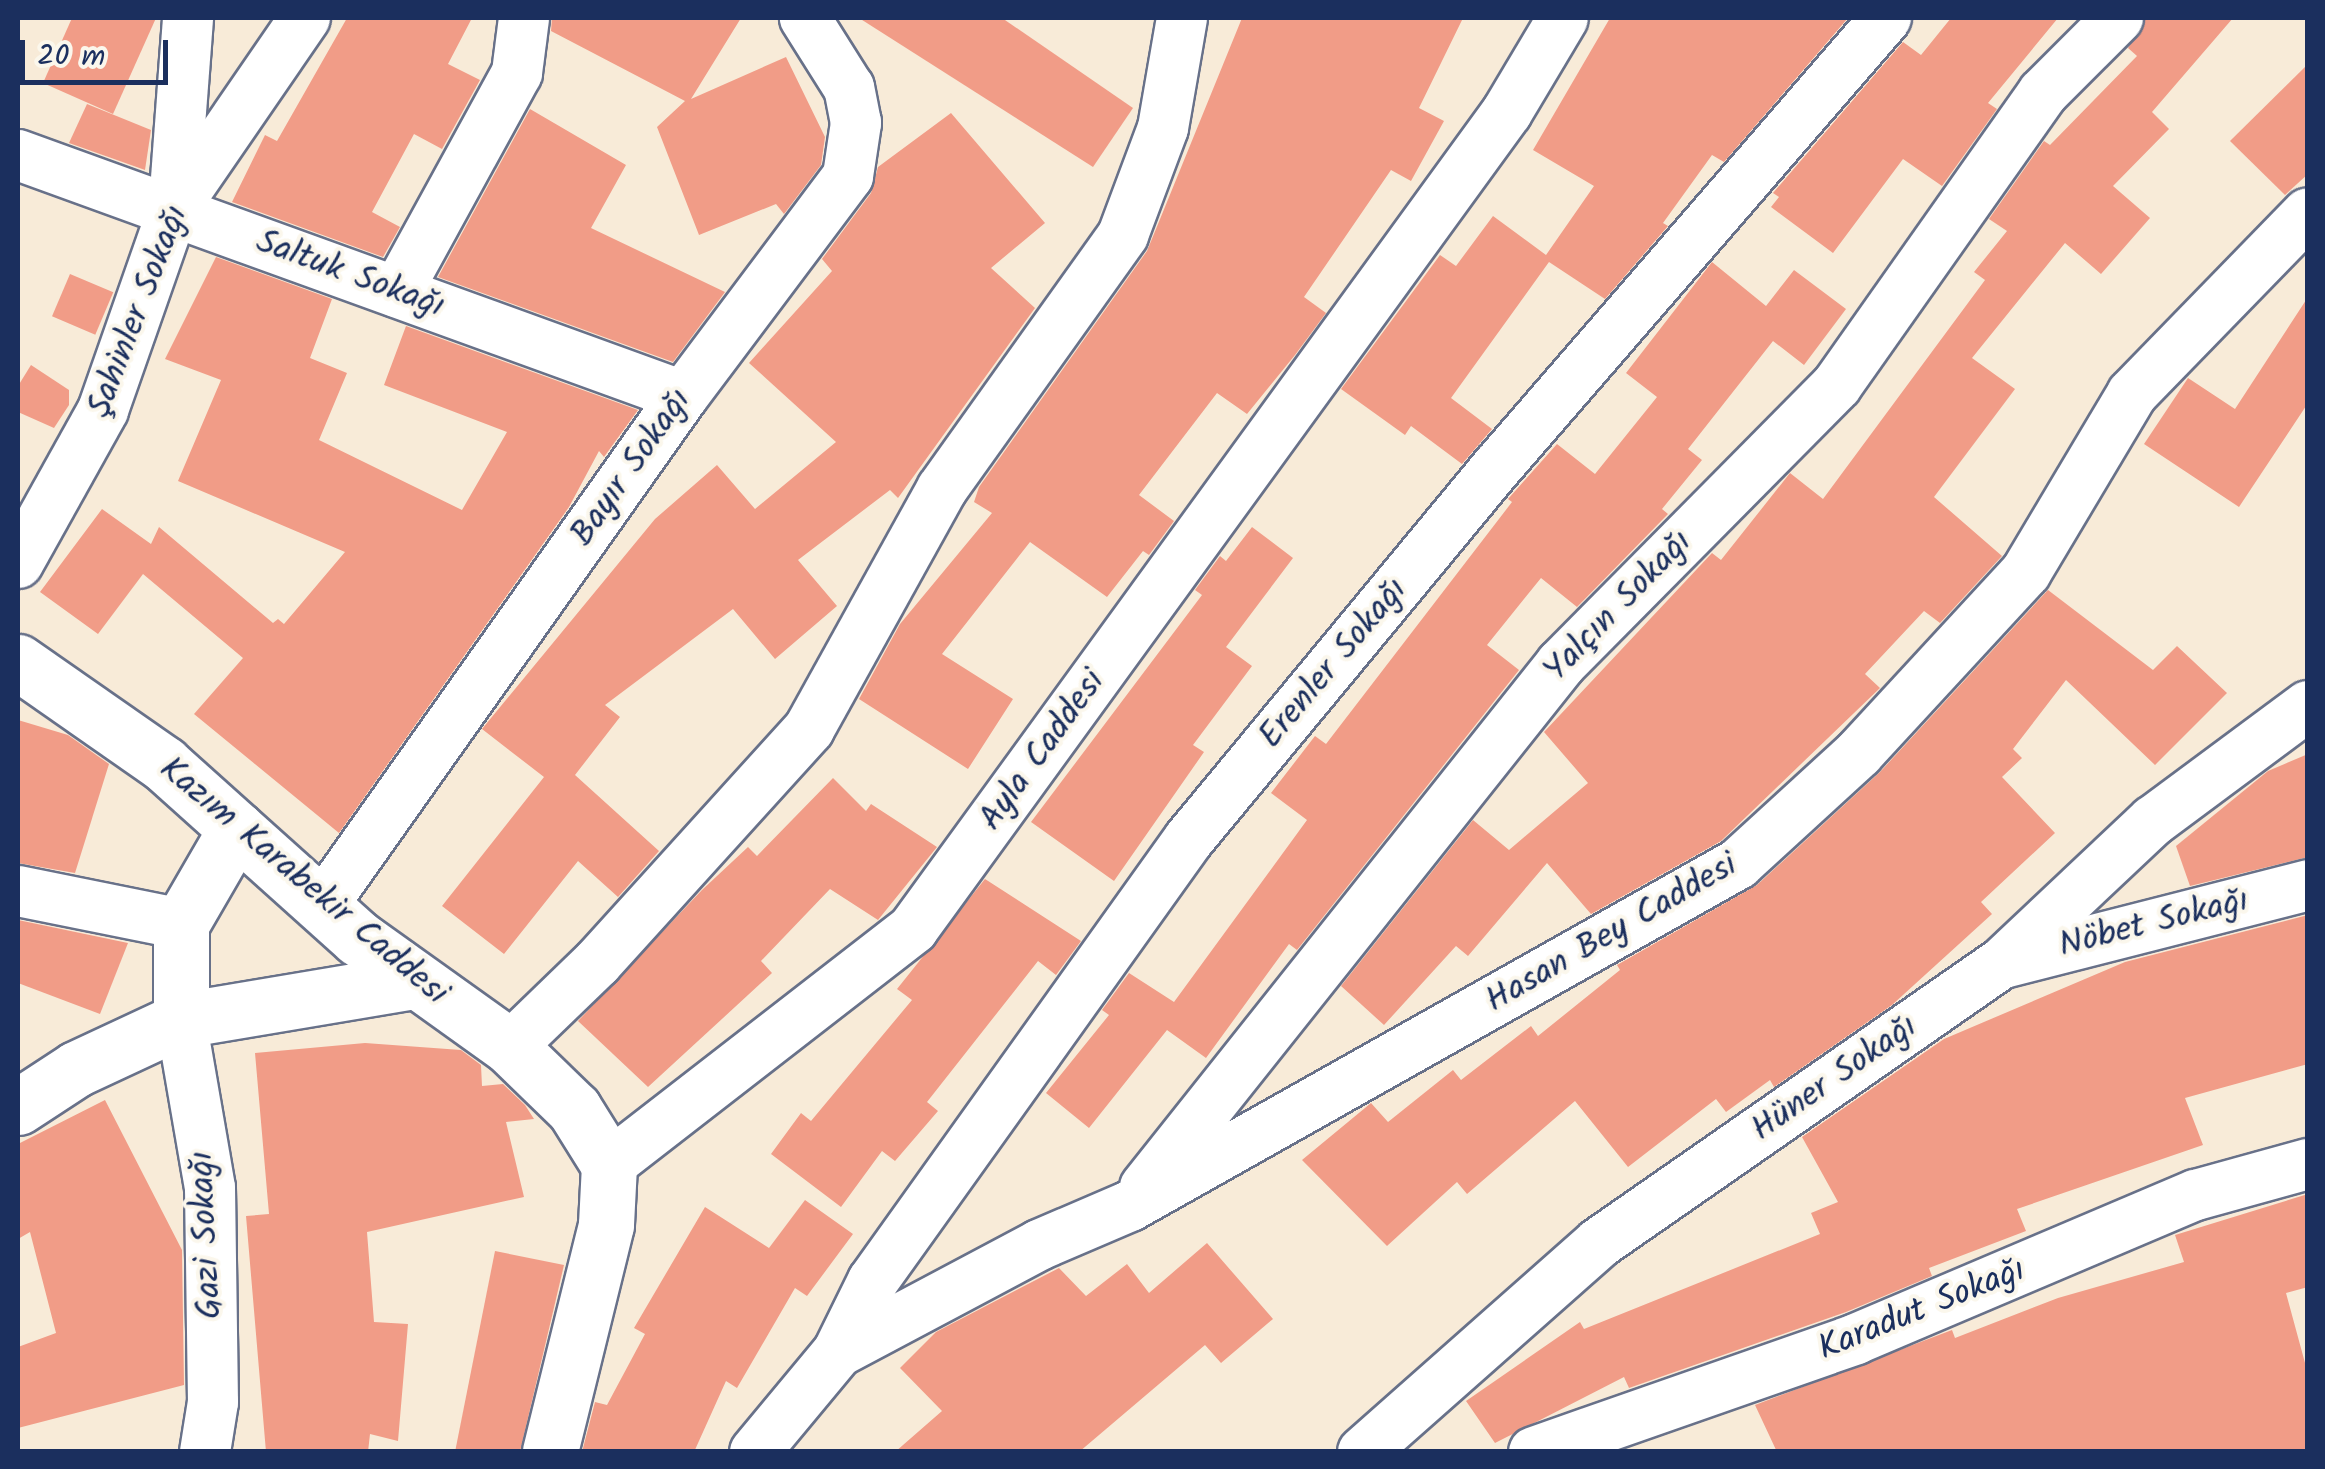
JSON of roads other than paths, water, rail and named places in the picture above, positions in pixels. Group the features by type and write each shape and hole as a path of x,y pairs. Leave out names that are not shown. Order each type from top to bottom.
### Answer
{"street":[{"path":"174,210 188,18"},
{"name":"Şahinler Sokağı","path":"18,563 103,410 174,210 305,18"},
{"path":"397,292 517,73 524,18"},
{"name":"Bayır Sokağı","path":"322,906 683,396 848,176 856,122 848,88 805,18"},
{"path":"510,1047 597,963 809,728 942,489 1123,235 1163,128 1182,18"},
{"name":"Ayla Caddesi","path":"609,1166 913,930 1507,112 1563,18"},
{"name":"Erenler Sokağı","path":"755,1452 838,1352 873,1281 1189,839 1497,467 1886,18"},
{"name":"Yalçın Sokağı","path":"1130,1206 1561,664 1837,384 2043,93 2118,18"},
{"name":"Saltuk Sokağı","path":"18,155 683,396"},
{"name":"Hasan Bey Caddesi","path":"1130,1206 1729,870 1858,753 2026,572 2132,394 2308,212"},
{"name":"Kazım Karabekir Caddesi","path":"18,662 164,764 413,982 510,1047 574,1109 609,1166"},
{"name":"Hüner Sokağı","path":"1363,1452 1599,1243 2001,964 2153,822 2308,706"},
{"path":"181,1020 180,924 236,828"},
{"name":"Nöbet Sokağı","path":"2001,964 2308,884"},
{"path":"18,891 180,924"},
{"path":"18,1107 76,1069 181,1020 413,982"},
{"name":"Gazi Sokağı","path":"181,1020 210,1188 214,1402 205,1452"},
{"name":"Karadut Sokağı","path":"1534,1452 1856,1339 2196,1195 2308,1164"},
{"path":"550,1452 592,1294 609,1166"},
{"name":"Erenler Sokağı","path":"838,1352 1039,1245 1130,1206"}]}
